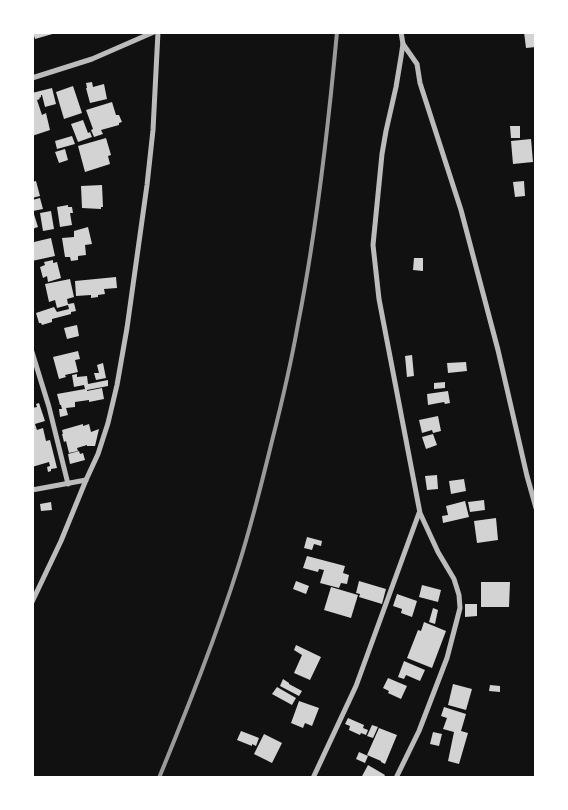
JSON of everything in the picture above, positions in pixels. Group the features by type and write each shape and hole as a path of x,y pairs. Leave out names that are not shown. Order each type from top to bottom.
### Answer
{"street":[{"path":"32,78 92,59 154,32"},
{"path":"32,602 61,542 98,454 117,385 141,235 153,130 158,32"},
{"path":"396,778 419,731 447,658 460,608 459,595 454,579 438,552 420,513 381,314 374,245 382,154 396,87 402,44 401,32"},
{"path":"402,44 417,64 420,83 461,210 498,350 536,508"},
{"path":"32,352 49,408 68,484"},
{"path":"32,490 86,480"},
{"path":"313,778 356,686 420,513"}],"building":[{"path":"33,32 56,32 56,33 35,39"},
{"path":"524,32 536,32 536,47 526,48"},
{"path":"92,82 93,87 104,84 107,99 90,103 86,83"},
{"path":"73,86 82,113 64,119 56,92"},
{"path":"52,88 56,104 45,107 42,95 37,100 42,115 46,113 50,130 32,136 32,101 34,101 32,93"},
{"path":"112,102 116,115 119,115 122,122 119,125 101,130 103,134 94,137 86,110"},
{"path":"83,120 88,133 90,132 92,137 78,142 71,124"},
{"path":"510,126 520,126 520,138 511,138"},
{"path":"72,136 75,144 57,149 55,141"},
{"path":"106,138 111,155 108,156 110,164 85,172 78,146"},
{"path":"531,139 533,162 513,164 511,141"},
{"path":"65,149 68,160 59,163 55,152"},
{"path":"36,181 40,196 32,198 32,182"},
{"path":"524,181 525,196 515,197 513,182"},
{"path":"102,185 103,207 101,209 82,208 81,186"},
{"path":"40,198 43,209 33,211 38,227 32,229 32,200"},
{"path":"68,205 68,207 72,207 73,213 70,213 72,225 60,227 57,207"},
{"path":"51,211 54,229 43,231 40,213"},
{"path":"88,227 92,244 85,245 86,255 78,256 78,260 71,261 70,257 65,257 62,238 74,237 74,231"},
{"path":"32,238 34,242 51,238 55,256 32,261"},
{"path":"414,258 423,258 423,271 413,270"},
{"path":"53,260 53,263 57,262 61,278 48,282 47,276 43,278 40,267 45,265 44,262"},
{"path":"116,277 117,288 104,289 105,294 91,298 91,295 76,296 75,281"},
{"path":"70,279 74,297 67,299 68,304 74,303 76,311 52,319 52,322 42,325 39,323 36,313 54,307 57,312 69,309 68,305 57,308 55,300 49,302 45,284"},
{"path":"77,325 79,336 67,339 64,328"},
{"path":"78,351 80,359 75,360 78,372 65,375 66,377 59,379 53,357"},
{"path":"412,355 414,376 407,377 405,356"},
{"path":"466,362 467,371 448,373 447,363"},
{"path":"103,363 106,378 96,380 94,373 99,373 97,365"},
{"path":"77,374 77,377 87,376 88,384 108,380 108,386 87,390 102,388 104,399 75,402 75,407 66,408 68,415 60,417 59,409 62,409 57,394 85,389 84,385 74,387 72,375"},
{"path":"445,382 445,388 434,389 434,383"},
{"path":"448,391 450,403 445,404 444,402 428,405 427,394"},
{"path":"39,403 45,421 35,424 37,430 43,428 46,441 50,440 57,468 51,469 48,472 49,462 32,467 32,424 34,424 32,408 37,407 36,404"},
{"path":"438,416 441,431 433,433 432,430 422,433 419,420"},
{"path":"83,424 83,426 89,424 91,432 99,429 95,446 87,445 77,448 78,451 69,453 66,441 64,442 62,430"},
{"path":"433,434 437,445 426,449 422,437"},
{"path":"79,451 80,454 83,453 85,460 70,464 68,454"},
{"path":"437,475 438,489 427,490 425,476"},
{"path":"464,479 466,491 451,494 449,481"},
{"path":"484,500 485,510 470,512 468,502"},
{"path":"465,501 469,517 443,523 442,516 448,515 446,506"},
{"path":"51,502 52,510 41,511 40,504"},
{"path":"496,518 498,540 477,543 474,521"},
{"path":"307,537 322,541 321,546 314,544 312,550 304,548"},
{"path":"307,556 345,566 343,573 349,575 347,584 341,583 339,588 320,583 324,570 319,569 318,572 303,568"},
{"path":"296,581 309,586 306,594 293,589"},
{"path":"359,581 386,589 382,604 359,597 360,594 356,593"},
{"path":"481,582 510,582 509,607 481,607"},
{"path":"422,585 441,590 438,602 419,597"},
{"path":"331,587 358,595 351,618 324,610"},
{"path":"397,594 417,601 412,617 401,613 402,609 393,606"},
{"path":"465,604 477,604 477,616 465,617"},
{"path":"433,608 438,610 435,624 429,622"},
{"path":"424,622 446,631 432,668 407,658 418,630 421,631"},
{"path":"296,645 321,657 310,680 294,673 302,655 294,650"},
{"path":"404,661 425,670 420,681 406,675 404,679 398,677"},
{"path":"388,678 407,686 401,699 388,693 389,691 383,688"},
{"path":"283,679 302,691 299,696 280,686"},
{"path":"453,684 472,689 466,710 448,705"},
{"path":"490,685 500,686 500,692 489,691"},
{"path":"277,687 296,698 292,705 272,694"},
{"path":"299,701 319,708 312,726 305,723 303,728 291,723"},
{"path":"444,707 466,714 461,731 468,733 459,764 448,761 454,732 443,729 447,718 441,716"},
{"path":"348,718 364,725 363,728 368,730 366,735 361,733 360,735 349,730 350,726 345,724"},
{"path":"372,725 378,727 373,738 367,736"},
{"path":"379,728 397,735 385,764 367,755"},
{"path":"241,731 259,738 256,746 237,740"},
{"path":"433,732 442,734 439,746 430,744"},
{"path":"264,734 282,743 272,763 254,754"},
{"path":"359,752 368,756 365,763 356,759"},
{"path":"368,765 385,775 383,778 361,778"}],"railway":[{"path":"159,778 201,672 244,549 279,412 311,252 326,142 337,32"}]}
